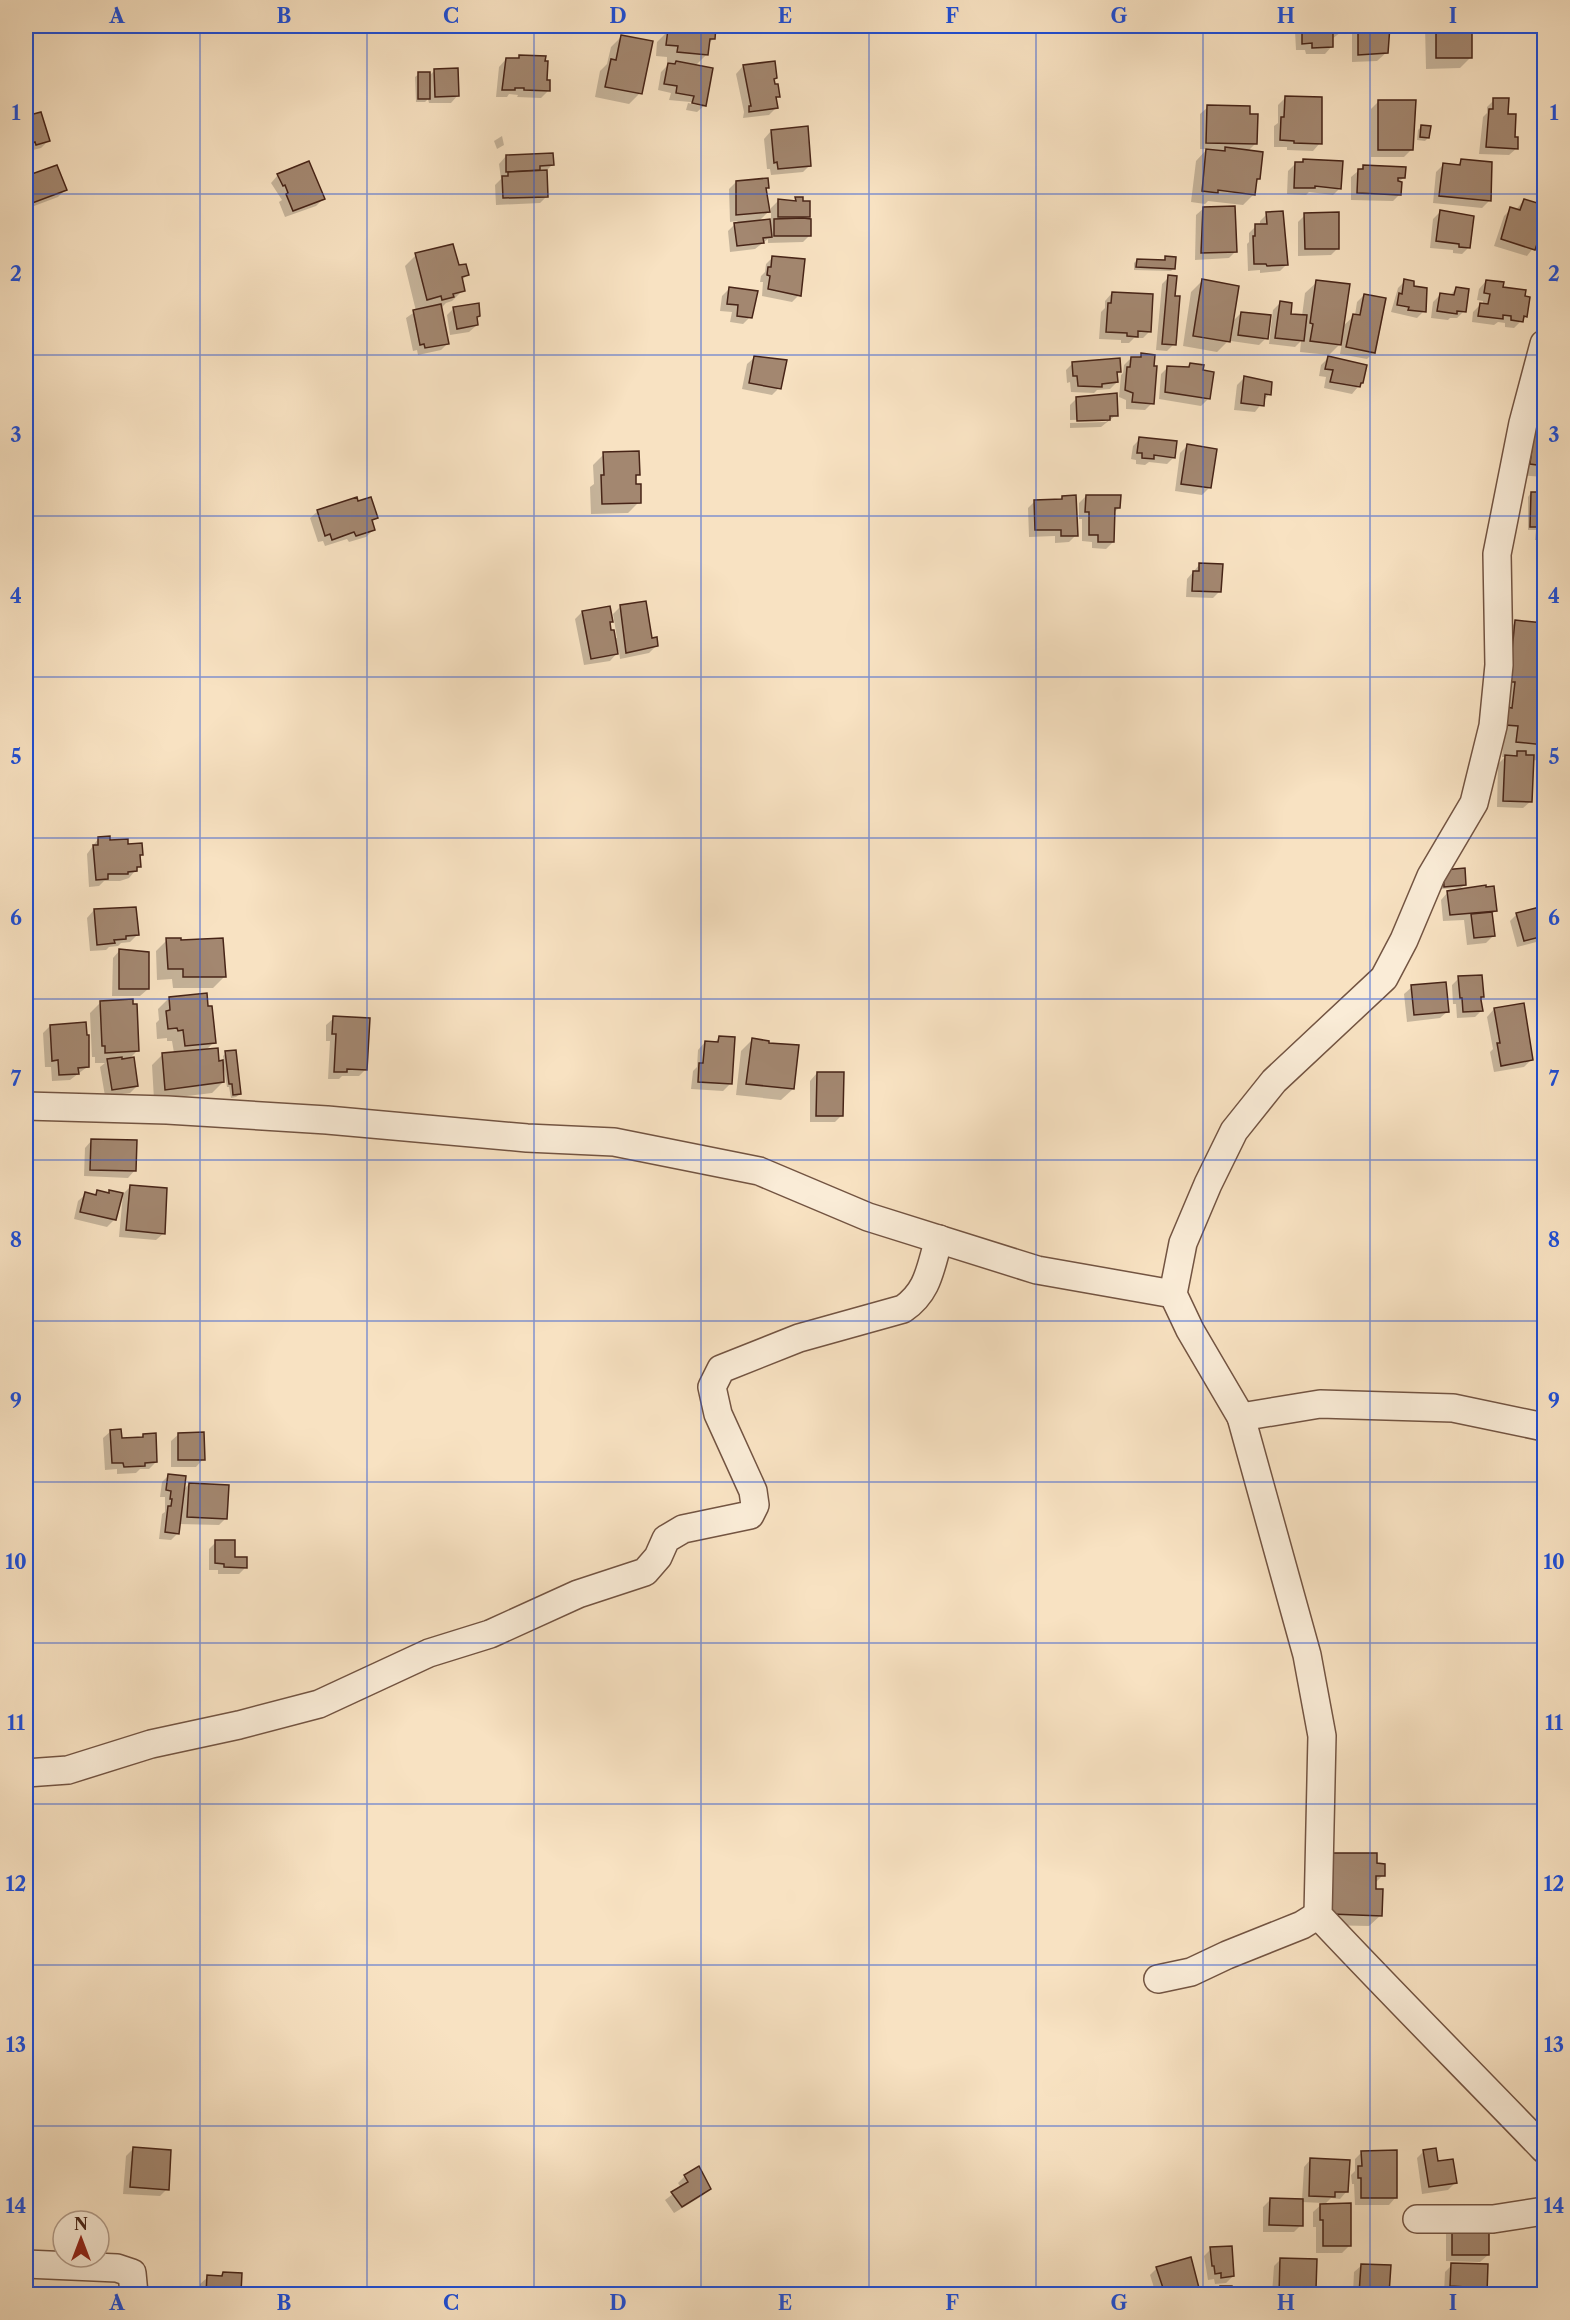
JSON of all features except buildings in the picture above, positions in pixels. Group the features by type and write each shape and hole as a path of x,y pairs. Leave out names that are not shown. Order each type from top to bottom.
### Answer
{"street":[{"path":"1545,345 1523,423 1497,554 1498,665 1493,726 1474,803 1431,876 1404,940 1384,978 1274,1081 1234,1131 1208,1184 1183,1244 1173,1294 1190,1330 1240,1417 1307,1655 1322,1736 1318,1915 1382,1984 1545,2149"},
{"path":"26,1106 167,1110 327,1120 527,1138 614,1142 759,1171 868,1217 1037,1270 1173,1294"},
{"path":"26,1773 68,1770 151,1744 239,1725 319,1704 429,1653 490,1634 578,1594 645,1572 658,1557 666,1539 683,1529 750,1515 755,1505 753,1491 718,1414 712,1387 721,1369 800,1338 903,1310 917,1300 927,1281 939,1239"},
{"path":"1240,1417 1320,1404 1453,1408 1545,1427"},
{"path":"1158,1979 1191,1972 1302,1925 1318,1915"},
{"path":"1417,2219 1493,2219 1545,2211"},
{"path":"26,2264 117,2268 132,2273 134,2295"}]}
